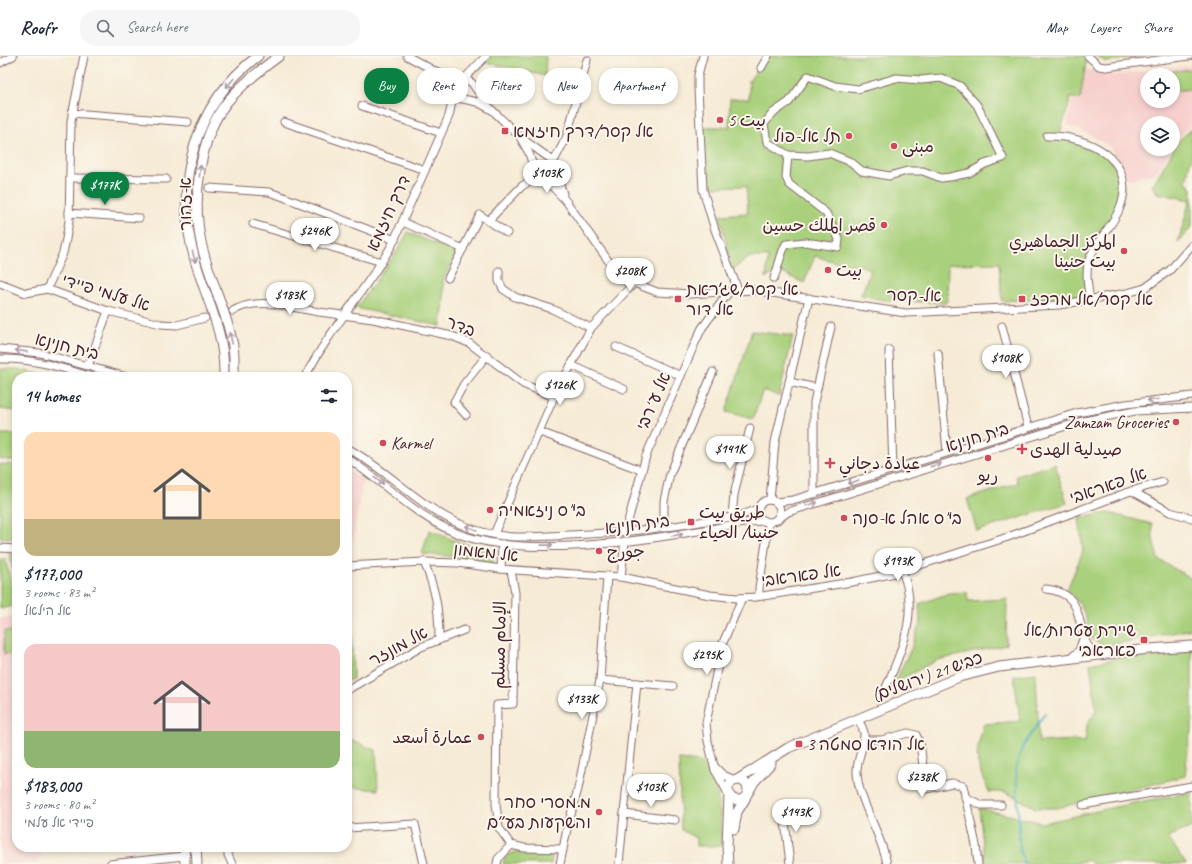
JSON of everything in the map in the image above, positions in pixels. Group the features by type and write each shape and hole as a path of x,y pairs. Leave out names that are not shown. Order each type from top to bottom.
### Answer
{"main road":[{"name":"א-זהור","path":"234,372 232,342 201,242 198,210 201,162 213,126 226,104 248,80 279,56"},
{"name":"א-זהור","path":"224,372 221,337 190,242 186,218 186,184 191,154 203,122 227,86 253,58"},
{"name":"כביש 21 (ירושלים)","path":"1148,649 1192,639"},
{"name":"כביש 21 (ירושלים)","path":"736,780 778,753 794,745 973,673 1071,658 1148,649 1192,646"},
{"name":"כביש 21 (ירושלים)","path":"734,864 734,823 737,812 754,782 767,767 794,745"},
{"path":"728,794 737,800 747,795 745,782 736,780 729,785 728,794 727,846 728,864"},
{"path":"196,852 197,864"}],"street":[{"path":"4,59 14,56"},
{"path":"47,289 63,253 69,213 72,113 84,56"},
{"path":"407,56 429,68"},
{"path":"468,98 471,96 481,64 486,56"},
{"path":"704,56 698,75 703,190 715,230 738,290"},
{"path":"761,68 768,56"},
{"path":"1088,56 1099,66 1106,67 1189,56"},
{"path":"522,186 540,176 551,173 564,142 587,60"},
{"path":"468,75 481,64"},
{"path":"808,76 835,86 858,89 896,78 921,80 941,78 960,86 977,105 1003,158 985,164 969,173 941,178 923,171 907,171 889,176 862,171 851,162 829,153 808,156 788,155 767,142 764,124 773,113 789,102 808,76"},
{"path":"468,83 474,87 492,110 520,137 545,155 554,165 566,201"},
{"path":"468,100 492,110"},
{"name":"דרך חיזמא","path":"308,372 326,339 382,262 395,240 449,116 451,104"},
{"name":"דרך חיזמא","path":"449,116 461,104"},
{"path":"362,106 441,133"},
{"path":"72,113 188,122"},
{"path":"284,122 425,170"},
{"path":"1047,136 1075,138 1099,147 1116,166 1122,177 1124,187 1119,210 1089,261 1087,272 1090,300"},
{"path":"520,137 533,165 540,176 566,201"},
{"path":"488,221 522,186 537,157 558,149 564,142"},
{"path":"774,278 780,265 780,254 786,244 805,242 838,247 838,239 826,213 789,184 786,177 788,155"},
{"path":"70,178 166,179"},
{"path":"209,188 269,192 395,240"},
{"name":"אל-קסר","path":"566,201 612,266 634,283 650,290 667,294 729,292 738,290 768,291 906,313 1060,305 1127,293 1145,288 1170,270 1192,245"},
{"path":"69,213 139,218"},
{"path":"448,278 480,215 507,233"},
{"path":"403,222 463,249"},
{"path":"253,224 382,262"},
{"path":"499,271 499,281 503,288 515,297 552,309 591,328"},
{"name":"אל עלמי פיידי","path":"0,283 26,293 47,289 108,311 170,325 185,324 205,318"},
{"path":"494,534 515,484 540,432 554,397 591,328 634,283"},
{"name":"אל ע 'רבי","path":"625,532 641,470 681,376 702,328 729,292"},
{"path":"773,501 776,442 809,298"},
{"name":"בדר","path":"233,311 239,307 259,302 373,319 445,334 469,343 524,384 554,397"},
{"path":"88,366 108,311"},
{"path":"1002,326 1028,427"},
{"path":"814,494 813,417 817,388 831,327"},
{"path":"616,347 681,376"},
{"name":"בית חנינא","path":"0,349 40,353 109,372"},
{"path":"889,350 893,469"},
{"path":"938,353 947,452"},
{"path":"466,415 454,402 464,384 487,355"},
{"name":"בית חנינא","path":"0,359 40,362 75,372"},
{"path":"571,365 624,389"},
{"path":"664,528 664,501 670,474 713,372"},
{"path":"789,382 817,388"},
{"name":"בית חנינא","path":"773,501 786,502 814,494 1077,413 1192,396"},
{"name":"בית חנינא","path":"777,520 788,512 1079,422 1135,411 1192,408"},
{"path":"732,516 732,504 750,428"},
{"path":"540,432 641,470"},
{"name":"בית חנינא","path":"352,452 435,511 459,524 478,531 494,534 516,537 625,532 664,528 732,516 753,511 758,508"},
{"name":"בית חנינא","path":"352,462 437,524 454,533 502,544 547,545 625,542 677,535 750,522 766,522"},
{"name":"אל פאראבי","path":"621,577 710,595 742,598 852,582 902,571 1008,537 1132,491 1163,482"},
{"path":"1132,491 1170,512 1192,518"},
{"path":"773,501 778,505 780,513 777,520 766,522 758,515 758,508 762,502 773,501"},
{"path":"760,596 759,588 766,522"},
{"path":"621,577 625,542"},
{"path":"501,569 502,544"},
{"path":"0,548 12,549"},
{"path":"424,562 434,586 439,617 439,640"},
{"name":"אל מאמון","path":"352,566 424,562 458,563 511,570 621,577"},
{"name":"الإمام مسلم","path":"511,570 514,593 513,704 497,705 496,804 499,828 511,845"},
{"path":"884,692 904,646 908,630 909,605 905,578 902,571"},
{"path":"560,864 578,789 600,680 607,576"},
{"path":"1046,589 1059,592 1072,601 1081,619 1083,639 1079,651 1071,658"},
{"path":"728,794 717,775 712,759 706,733 706,716 722,645 742,598"},
{"name":"אל מונזר","path":"352,687 421,647 464,630"},
{"path":"1083,639 1090,650 1098,655"},
{"path":"600,680 673,686"},
{"path":"619,864 637,683"},
{"path":"858,719 863,730 863,740 857,766 858,779 862,794 880,839 887,864"},
{"path":"863,740 882,740 902,734 916,735 920,743 926,790 952,783 963,786 978,864"},
{"path":"712,759 720,772 736,780"},
{"path":"1083,805 1192,786"},
{"path":"965,797 981,805 1000,805"},
{"path":"783,804 790,864"},
{"path":"624,814 675,820"},
{"path":"352,828 415,824 424,864"},
{"path":"497,864 498,859 511,845 524,848 563,849"},
{"path":"228,852 232,864"},
{"path":"110,864 184,856"}],"shaded area":[{"path":"1192,65 1192,124 1180,136 1180,116 1140,116 1140,156 1167,156 1156,173 1129,180 1110,147 1089,134 1067,125 1072,101 1080,99 1085,69 1113,75 1140,72 1140,108 1180,108 1180,68 1168,68"},
{"path":"352,472 363,480 352,547"},
{"path":"12,616 12,852 42,852 38,864 0,864 0,619"}],"green space":[{"path":"491,56 546,56 545,68 543,68 543,76 535,74 535,68 511,68 485,62"},
{"path":"767,56 1087,56 1080,99 1071,98 1060,133 1049,136 1081,140 1110,158 1124,187 1121,203 1089,261 1089,294 1061,298 1002,301 999,263 948,264 947,303 883,300 861,295 871,269 855,264 845,265 815,256 804,283 778,271 766,278 768,257 750,257 732,270 720,215 748,213 746,186 706,187 702,127 729,127 730,99 749,99 749,81"},
{"path":"1096,56 1142,56 1106,62"},
{"path":"1192,69 1192,89 1180,90 1180,70"},
{"path":"1192,129 1192,160 1190,162 1186,182 1192,188 1192,227 1178,242 1190,200 1157,193 1152,186 1170,156 1180,156 1180,139"},
{"path":"408,232 457,253 443,280 444,300 441,326 356,308 396,253"},
{"path":"752,331 793,336 779,396 763,390 753,419 726,412"},
{"path":"0,369 18,369 30,372 12,372 12,410 0,409"},
{"path":"0,434 12,434 12,460 0,459"},
{"path":"0,464 12,465 12,538 0,537"},
{"path":"1055,464 1067,503 977,531 967,499 1018,483 1016,476"},
{"path":"1109,513 1152,524 1153,539 1158,559 1192,579 1192,629 1105,646 1090,638 1081,606 1067,590 1083,551 1079,518"},
{"path":"429,530 461,543 491,551 494,564 471,558 422,554"},
{"path":"9,554 12,554 12,566"},
{"path":"5,559 12,586 12,606 0,609 0,560"},
{"path":"967,592 968,601 1007,599 1006,645 937,660 894,683 911,649 920,623 919,604 949,593"},
{"path":"352,628 353,679 352,679"},
{"path":"4,631 12,631 12,654 4,654"},
{"path":"1192,642 1192,730 1189,738 1185,776 1058,808 1036,808 1005,792 989,792 981,773 977,752 984,724 1020,721 1014,676 1036,673 1039,742 1074,740 1085,742 1087,725 1096,711 1090,664"},
{"path":"352,741 376,750 378,790 352,787"},
{"path":"679,760 701,762 713,781 719,802 722,846 696,846 696,838 681,830"},
{"path":"1192,792 1192,827 1168,837 1186,864 1092,864 1088,860 1072,864 985,864 979,808 1043,823 1133,803"},
{"path":"523,851 552,856 551,864 503,864 507,856"}],"waterway":[{"path":"1024,864 1020,849 1016,768 1022,748 1045,713"}],"place":[{"name":"بيت 5","path":"720,120"},
{"name":"אל קסר/דרך חיזמא","path":"505,131"},
{"name":"תל אל-פול","path":"849,136"},
{"name":"مبنى","path":"894,146"},
{"name":"قصر الملك حسين","path":"884,225"},
{"name":"المركز الجماهيري بيت حنينا","path":"1124,251"},
{"name":"بيت","path":"828,270"},
{"name":"אל קסר/שג׳ראת אל דור","path":"678,299"},
{"name":"אל קסר/אל מרכז","path":"1022,299"},
{"name":"Zamzam Groceries","path":"1176,422"},
{"name":"Karmel","path":"383,443"},
{"name":"صيدلية الهدى","path":"1022,449"},
{"name":"ريو","path":"988,458"},
{"name":"عيادة دجاني","path":"830,463"},
{"name":"בי\"ס ניזאמיה","path":"490,510"},
{"name":"בי\"ס אהל א-סנה","path":"844,518"},
{"name":"طريق بيت حنينا/ الحياء","path":"691,522"},
{"name":"جورج","path":"599,551"},
{"name":"שיירת עטרות/אל פאראבי","path":"1144,640"},
{"name":"عمارة أسعد","path":"481,737"},
{"name":"אל הודא סמטה 3","path":"799,744"},
{"name":"מ.מסרי סחר והשקעות בע״ם","path":"599,812"}]}
